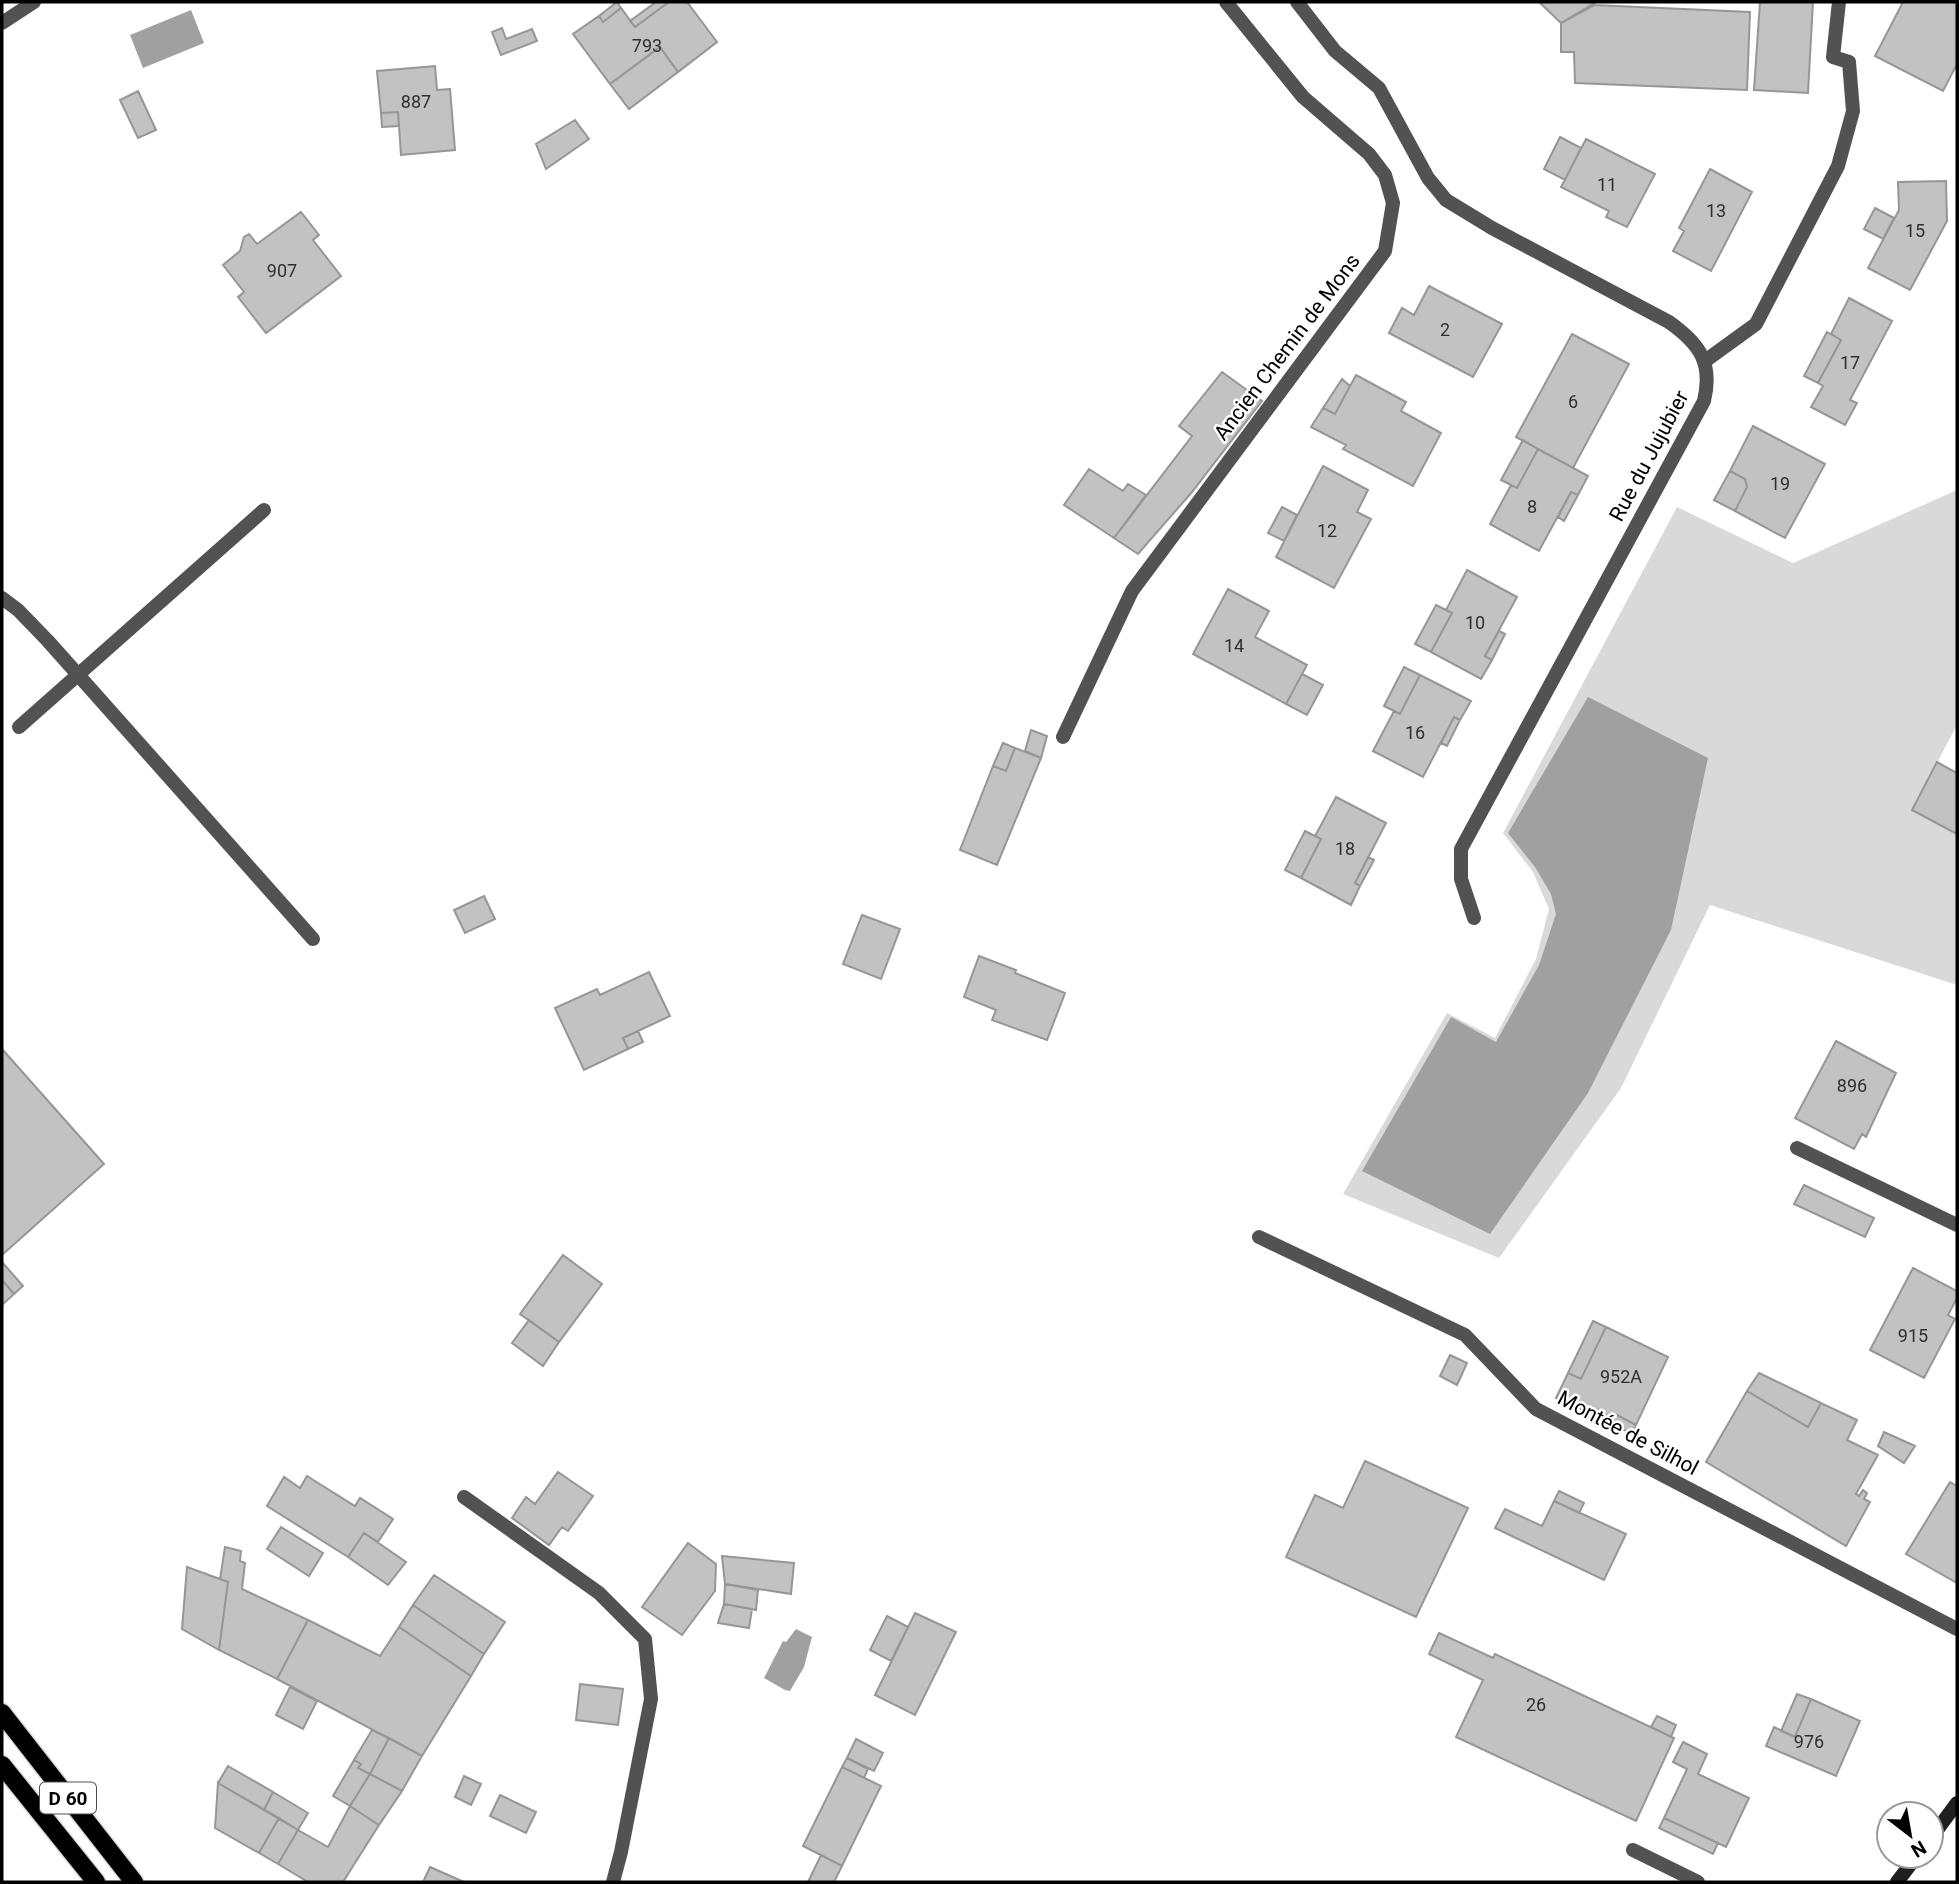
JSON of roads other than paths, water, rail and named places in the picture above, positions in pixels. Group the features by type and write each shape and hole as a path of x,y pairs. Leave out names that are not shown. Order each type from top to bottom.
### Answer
{"main road":[{"name":"D 60","path":"2,1713 134,1882"},
{"name":"D 60","path":"2,1765 96,1882"},
{"path":"1945,1819 1957,1802"}],"street":[{"path":"2,23 34,2"},
{"name":"Ancien Chemin de Mons","path":"1063,737 1132,591 1384,251 1393,203 1385,175 1369,154 1303,97 1226,2"},
{"path":"1297,2 1335,51 1379,88 1429,178 1446,200 1492,228 1669,322 1690,337 1705,360 1756,324 1838,166 1853,111 1849,62 1833,57 1839,2"},
{"name":"Rue du Jujubier","path":"1474,918 1461,879 1461,849 1704,401 1709,381 1705,360"},
{"path":"19,727 264,510"},
{"path":"2,598 18,610 78,674 313,939"},
{"path":"1797,1148 1957,1225"},
{"name":"Montée de Silhol","path":"1259,1237 1465,1335 1536,1409 1957,1629"},
{"path":"464,1497 599,1592 645,1639 651,1699 613,1882"},
{"path":"1633,1850 1698,1882"}]}
